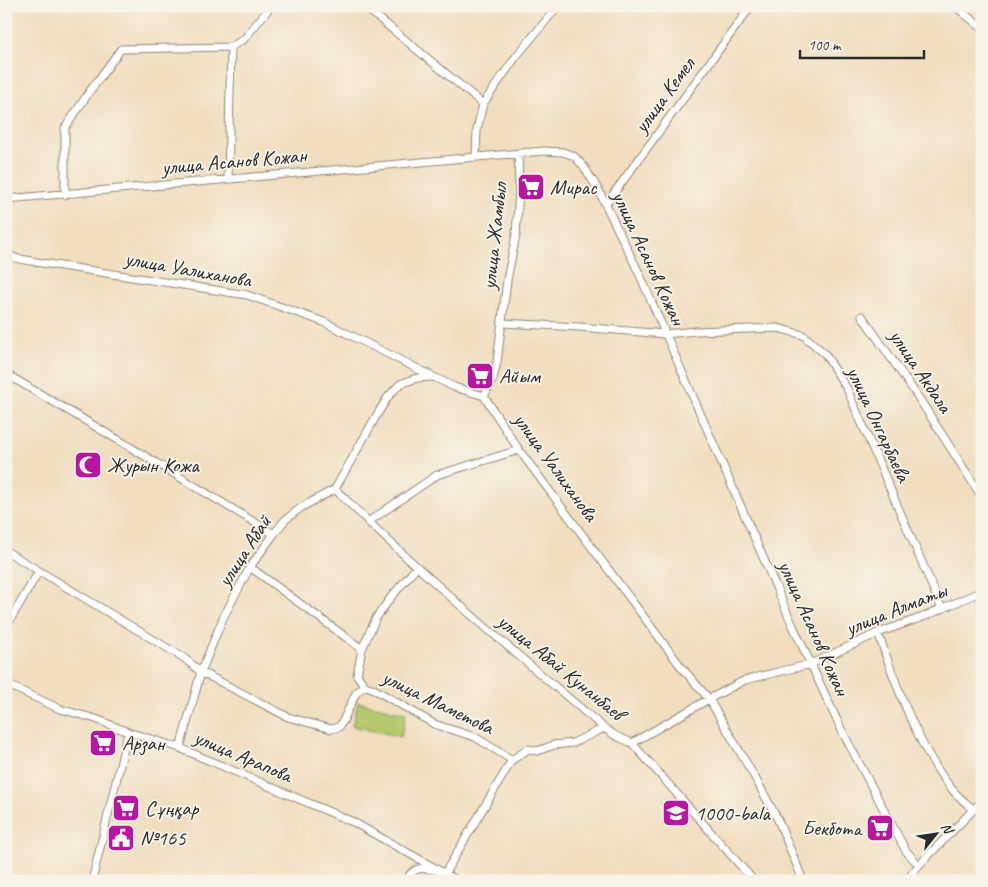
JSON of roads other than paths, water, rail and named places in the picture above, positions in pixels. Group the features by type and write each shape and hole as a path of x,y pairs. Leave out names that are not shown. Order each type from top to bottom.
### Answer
{"street":[{"path":"65,195 65,128 121,49 231,47 244,40 271,6"},
{"path":"364,6 483,104"},
{"path":"476,157 477,129 483,104 515,58 558,6"},
{"name":"улица Кемел","path":"606,204 751,6"},
{"path":"955,6 982,28"},
{"path":"228,178 231,47"},
{"name":"улица Асанов Кожан","path":"6,199 544,150 563,152 574,156 584,166 606,204 793,626 842,731 906,852 919,865"},
{"name":"улица Жамбыл","path":"484,396 493,379 507,280 516,235 519,191 518,153"},
{"name":"улица Уалиханова","path":"6,253 15,258 42,263 248,295 324,322 454,387 484,396 519,450 682,668 709,699 777,818 803,881"},
{"name":"улица Акдала","path":"862,316 918,397 982,497"},
{"path":"502,322 665,334"},
{"name":"улица Онгарбаева","path":"665,334 745,328 778,328 803,335 825,354 847,389 942,610"},
{"path":"6,374 274,534"},
{"path":"335,489 388,397 400,384 417,378 433,377"},
{"path":"368,522 437,476 519,450"},
{"name":"улица Абай","path":"180,748 201,672 223,618 250,567 285,520 302,507 335,489"},
{"name":"улица Абай Кунанбаев","path":"335,489 368,522 489,631 604,728 632,743 754,881"},
{"name":"улица Маметова","path":"6,551 184,658 201,672 288,717 331,729 339,727 344,721 356,693 365,686 372,688 434,724 475,737 512,760"},
{"path":"250,567 362,649"},
{"path":"365,686 357,675 362,649 376,618 417,567"},
{"path":"6,627 39,571"},
{"name":"улица Алматы","path":"632,743 745,680 811,664 878,633 942,610 982,591"},
{"path":"878,633 909,716 924,745 952,790 973,809"},
{"name":"улица Арапова","path":"6,684 60,709 96,719 128,732 180,748 353,822 458,881"},
{"path":"406,881 408,876 415,870 424,868 444,873 512,760 528,749 537,751 554,745 573,743 604,728"},
{"path":"92,881 128,732"},
{"path":"906,881 919,865 982,801"}],"place":[{"name":"Мирас","path":"531,187"},
{"name":"Айым","path":"480,376"},
{"name":"Журын Кожа","path":"88,465"},
{"name":"Арзан","path":"103,743"},
{"name":"Сұңқар","path":"126,808"},
{"name":"1000-bala","path":"676,813"},
{"name":"Бекбота","path":"880,828"},
{"name":"№165","path":"121,838"}]}
